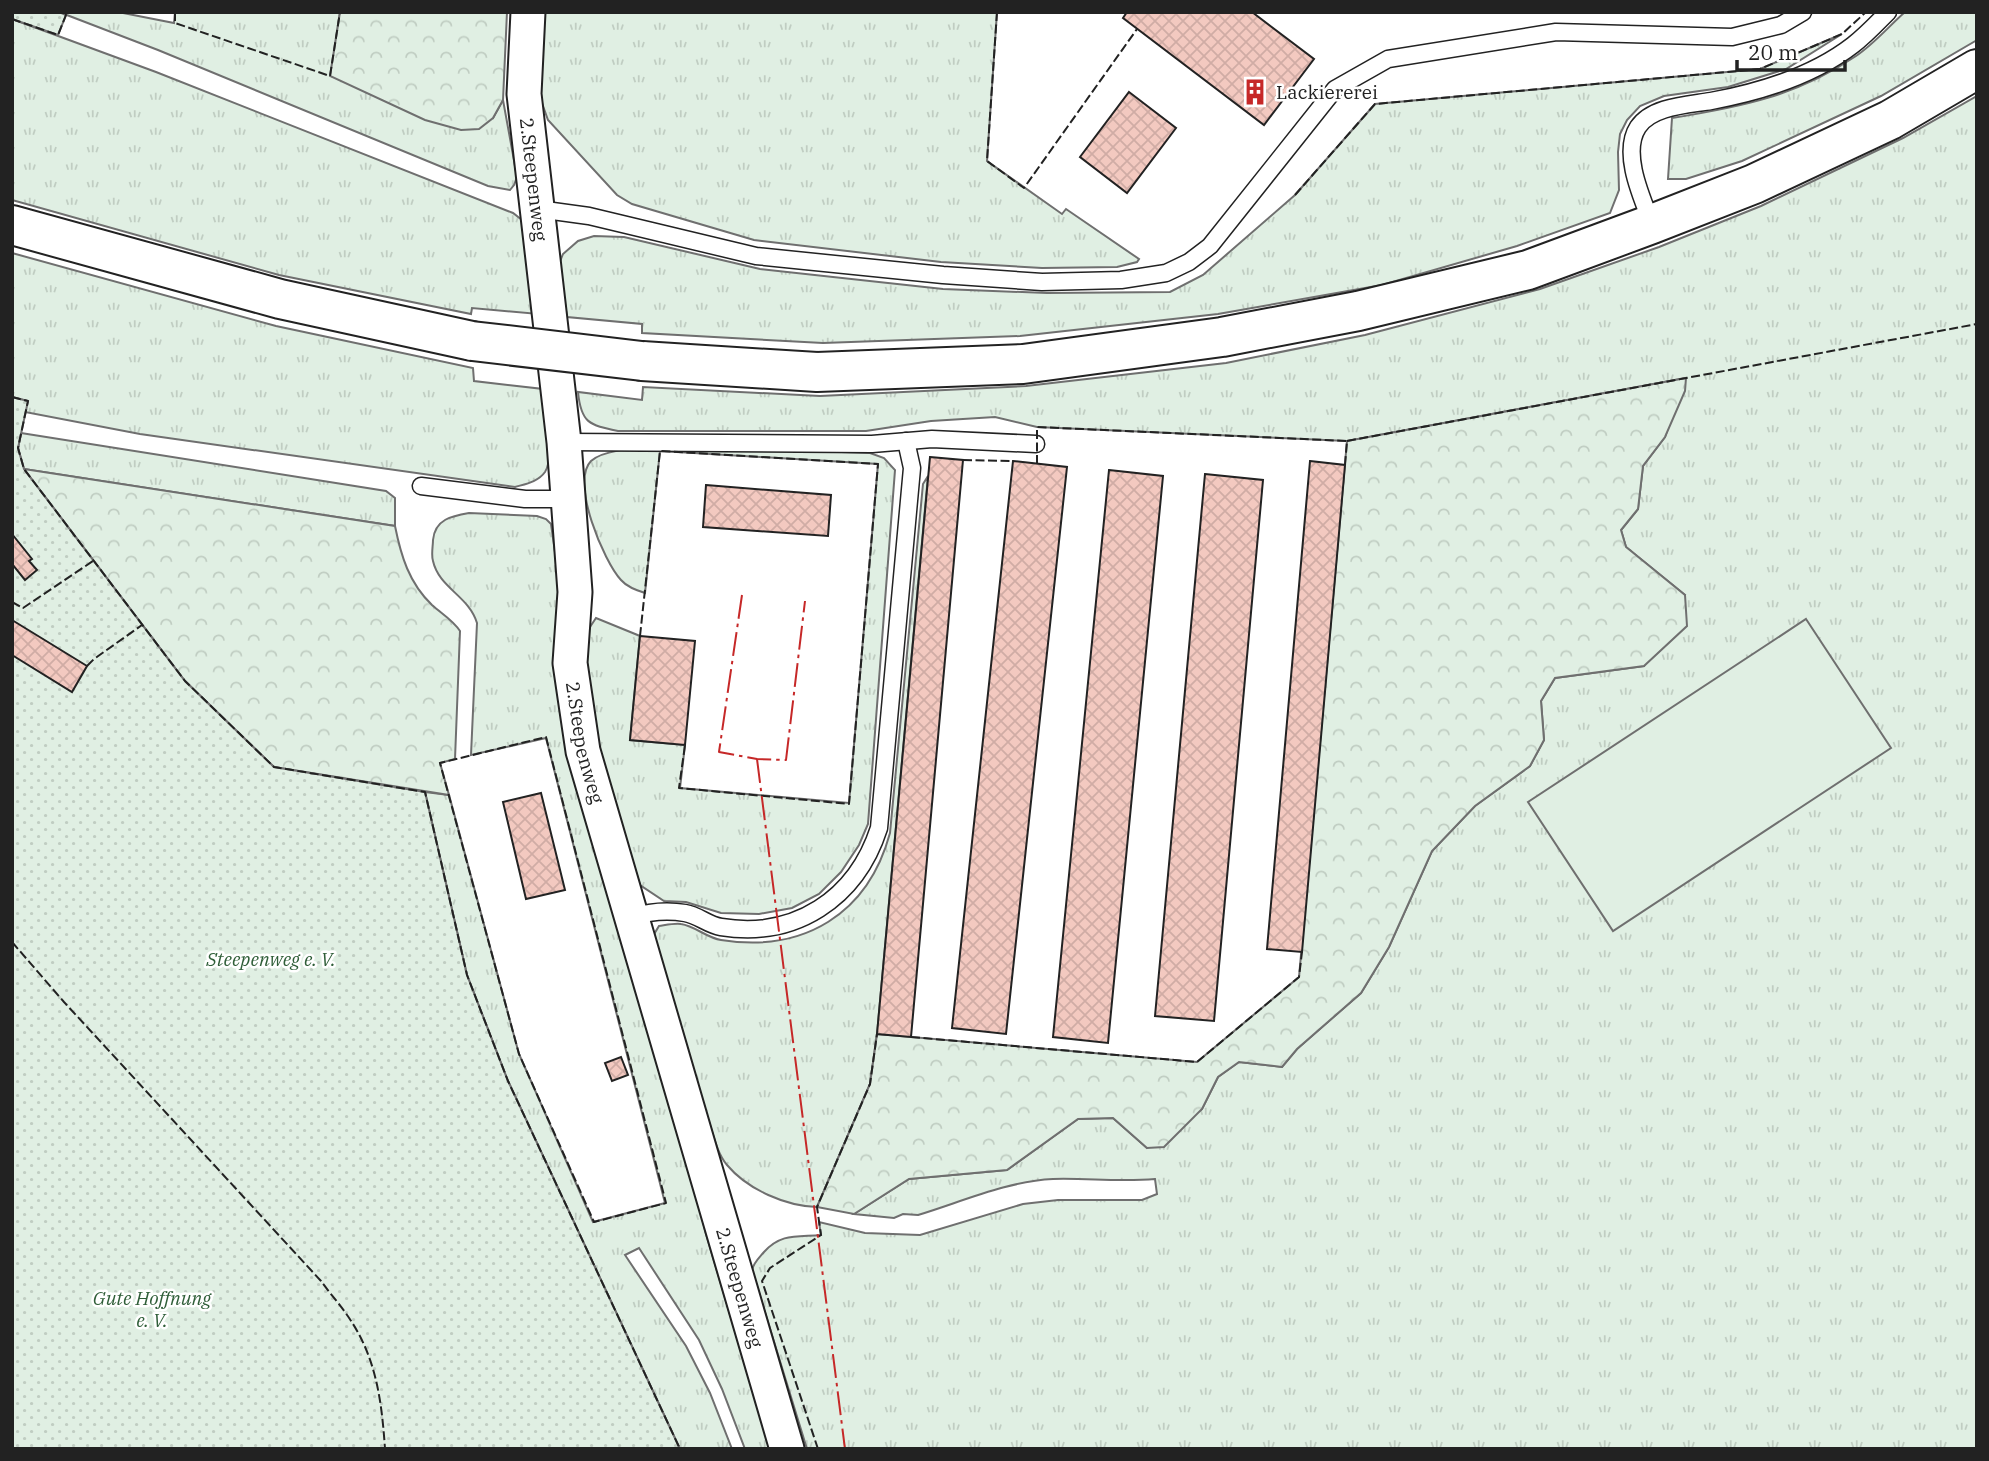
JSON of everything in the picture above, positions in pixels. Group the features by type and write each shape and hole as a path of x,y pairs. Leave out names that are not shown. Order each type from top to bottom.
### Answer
{"main road":[{"path":"12,225 280,299 472,341 642,361 817,372 1023,364 1222,337 1358,311 1528,270 1754,184 1890,120 1977,69"}],"street":[{"name":"2.Steepenweg","path":"528,12 524,94 564,442 575,592 570,663 583,751 787,1449"}],"lane":[{"path":"538,209 589,216 756,256 1030,281 1121,280 1166,272 1189,262 1210,246 1335,89 1388,59 1556,32 1732,37 1781,26 1803,12"},
{"path":"1652,224 1638,188 1631,151 1633,137 1649,116 1669,108 1732,97 1793,79 1852,46 1888,12"},
{"path":"564,442 872,444 932,439 1037,444"},
{"path":"632,917 648,912 686,913 719,927 758,929 794,922 824,907 853,880 872,852 879,828 912,468 906,441"},
{"path":"421,486 525,499 568,499"}],"green space":[{"path":"12,12 59,12 66,15 58,35 12,19"},
{"path":"59,12 118,12 174,23 175,12 340,12 331,76 493,118 503,100 517,177 510,190 488,186"},
{"path":"340,12 507,12 503,100 493,118 479,129 461,130 425,120 330,76"},
{"path":"543,12 997,12 987,161 1062,214 1066,209 1139,259 1137,262 1117,267 1042,268 941,262 754,240 632,204 617,195 548,120 538,92"},
{"path":"1905,12 1977,12 1977,40 1881,96 1742,161 1686,179 1668,179 1672,118 1768,98 1812,81 1863,51"},
{"path":"12,19 156,72 513,213 522,220 538,314 472,308 471,314 279,275 12,200"},
{"path":"1842,34 1786,69 1728,87 1664,96 1640,106 1627,120 1620,134 1619,190 1610,213 1517,246 1382,285 1218,314 1020,336 823,343 642,333 642,324 567,317 559,264 563,254 578,241 594,236 624,237 760,269 943,289 1047,293 1170,292 1203,275 1295,195 1375,104 1760,69"},
{"path":"1977,96 1977,1449 807,1449 752,1270 759,1258 770,1246 783,1239 821,1235 819,1222 865,1233 920,1235 1023,1204 1058,1200 1142,1200 1157,1194 1155,1179 1053,1179 1002,1188 918,1215 903,1214 894,1218 854,1214 909,1179 1007,1170 1078,1119 1113,1118 1147,1148 1202,1109 1218,1077 1239,1062 1282,1067 1297,1049 1361,993 1389,947 1432,851 1475,806 1530,766 1544,740 1541,701 1555,678 1644,666 1685,595 1626,547 1621,530 1638,509 1643,466 1665,437 1685,378 1347,441 1037,427 995,417 931,421 866,431 618,431 588,421 581,410 578,392 642,400 643,387 820,396 1026,386 1226,363 1365,335 1540,289 1659,247 1761,206 1903,138"},
{"path":"12,253 276,326 473,368 474,381 543,389 549,444 548,465 539,478 515,487 140,434 25,412 27,401 12,397"},
{"path":"1686,378 1685,391 1665,437 1643,466 1638,509 1621,530 1626,547 1685,595 1687,626 1644,666 1555,678 1541,701 1544,740 1530,766 1475,806 1432,851 1389,947 1361,993 1297,1049 1282,1067 1239,1062 1218,1077 1202,1109 1164,1147 1147,1148 1113,1118 1078,1119 1007,1170 909,1179 854,1214 817,1207 870,1084 877,1034 1197,1062 1299,977 1347,441"},
{"name":"Steepenweg e. V.","path":"12,397 28,401 18,448 24,469 185,681 274,767 425,792 467,975 508,1081 680,1449 12,1449"},
{"path":"21,433 386,491 395,498 395,526 24,469 18,448"},
{"path":"665,446 870,453 884,458 895,470 868,824 859,845 841,872 819,894 792,908 759,914 721,913 686,902 664,901 640,885 601,758 582,662 586,633 596,618 640,636 630,740 685,745 680,788 849,803 878,464 660,451 645,593 623,582 606,557 587,503 584,486 586,471 591,461 606,453"},
{"path":"24,469 395,526 403,558 417,588 460,631 455,759 440,763 449,795 274,767 185,681"},
{"path":"928,476 877,1034 870,1084 817,1207 793,1204 757,1189 736,1174 723,1160 692,1071 653,936 659,926 679,924 721,940 779,940 805,933 828,922 849,906 866,886 880,861 890,833 923,484"},
{"path":"469,513 537,516 551,524 560,587 675,1110 706,1234 770,1449 745,1449 722,1389 699,1340 639,1248 625,1255 686,1346 710,1393 732,1449 680,1449 508,1081 467,975 425,792 449,795 519,1054 593,1222 665,1203 546,738 471,755 477,623 468,606 441,578 432,553 437,527 451,517"},
{"path":"1806,619 1891,748 1613,931 1528,802"}],"building":[{"name":"Lackiererei","path":"1127,12 1252,12 1314,59 1264,125 1123,18"},
{"path":"1129,92 1176,128 1127,193 1080,157"},
{"path":"930,457 963,460 911,1037 877,1034"},
{"path":"1013,461 1067,467 1006,1034 952,1028"},
{"path":"1310,461 1345,465 1302,952 1267,949"},
{"path":"1109,470 1163,476 1108,1043 1053,1037"},
{"path":"1205,474 1263,480 1214,1021 1155,1016"},
{"path":"706,485 831,495 828,536 703,527"},
{"path":"12,534 32,559 29,561 37,570 25,580 12,564"},
{"path":"12,620 87,666 72,692 12,655"},
{"path":"640,636 695,641 685,745 630,740"},
{"path":"541,793 565,890 526,899 503,802"},
{"path":"621,1057 628,1075 612,1081 605,1063"}],"fence":[{"path":"12,19 58,35 66,15 59,12"},
{"path":"175,12 175,23 330,76 340,12"},
{"path":"997,12 987,161 1024,188 1137,29"},
{"path":"1295,195 1375,104 1760,69 1842,34 1866,12"},
{"path":"1347,441 1977,324"},
{"path":"12,397 28,401 18,448 24,469 185,681 274,767 425,792 467,975 508,1081 680,1449"},
{"path":"1037,464 1037,427 1347,441 1345,465"},
{"path":"640,636 660,451 878,464 849,804 679,788 685,745"},
{"path":"963,460 1013,461"},
{"path":"12,602 23,608 93,561"},
{"path":"87,666 142,625"},
{"path":"546,737 666,1203 594,1222 519,1054 440,763 546,737"},
{"path":"12,942 321,1281 346,1313 361,1338 373,1369 380,1400 385,1449"},
{"path":"911,1037 1197,1062 1299,977 1302,952"},
{"path":"818,1449 762,1281 770,1268 821,1235 817,1207 870,1084 877,1034"}],"power":[{"path":"742,595 719,752 757,759 786,760 805,601"},
{"path":"757,759 845,1449"}],"place":[{"name":"Lackiererei","path":"1255,92"}],"park label":[{"name":"Gute Hoffnung e. V.","path":"152,1309"}]}
